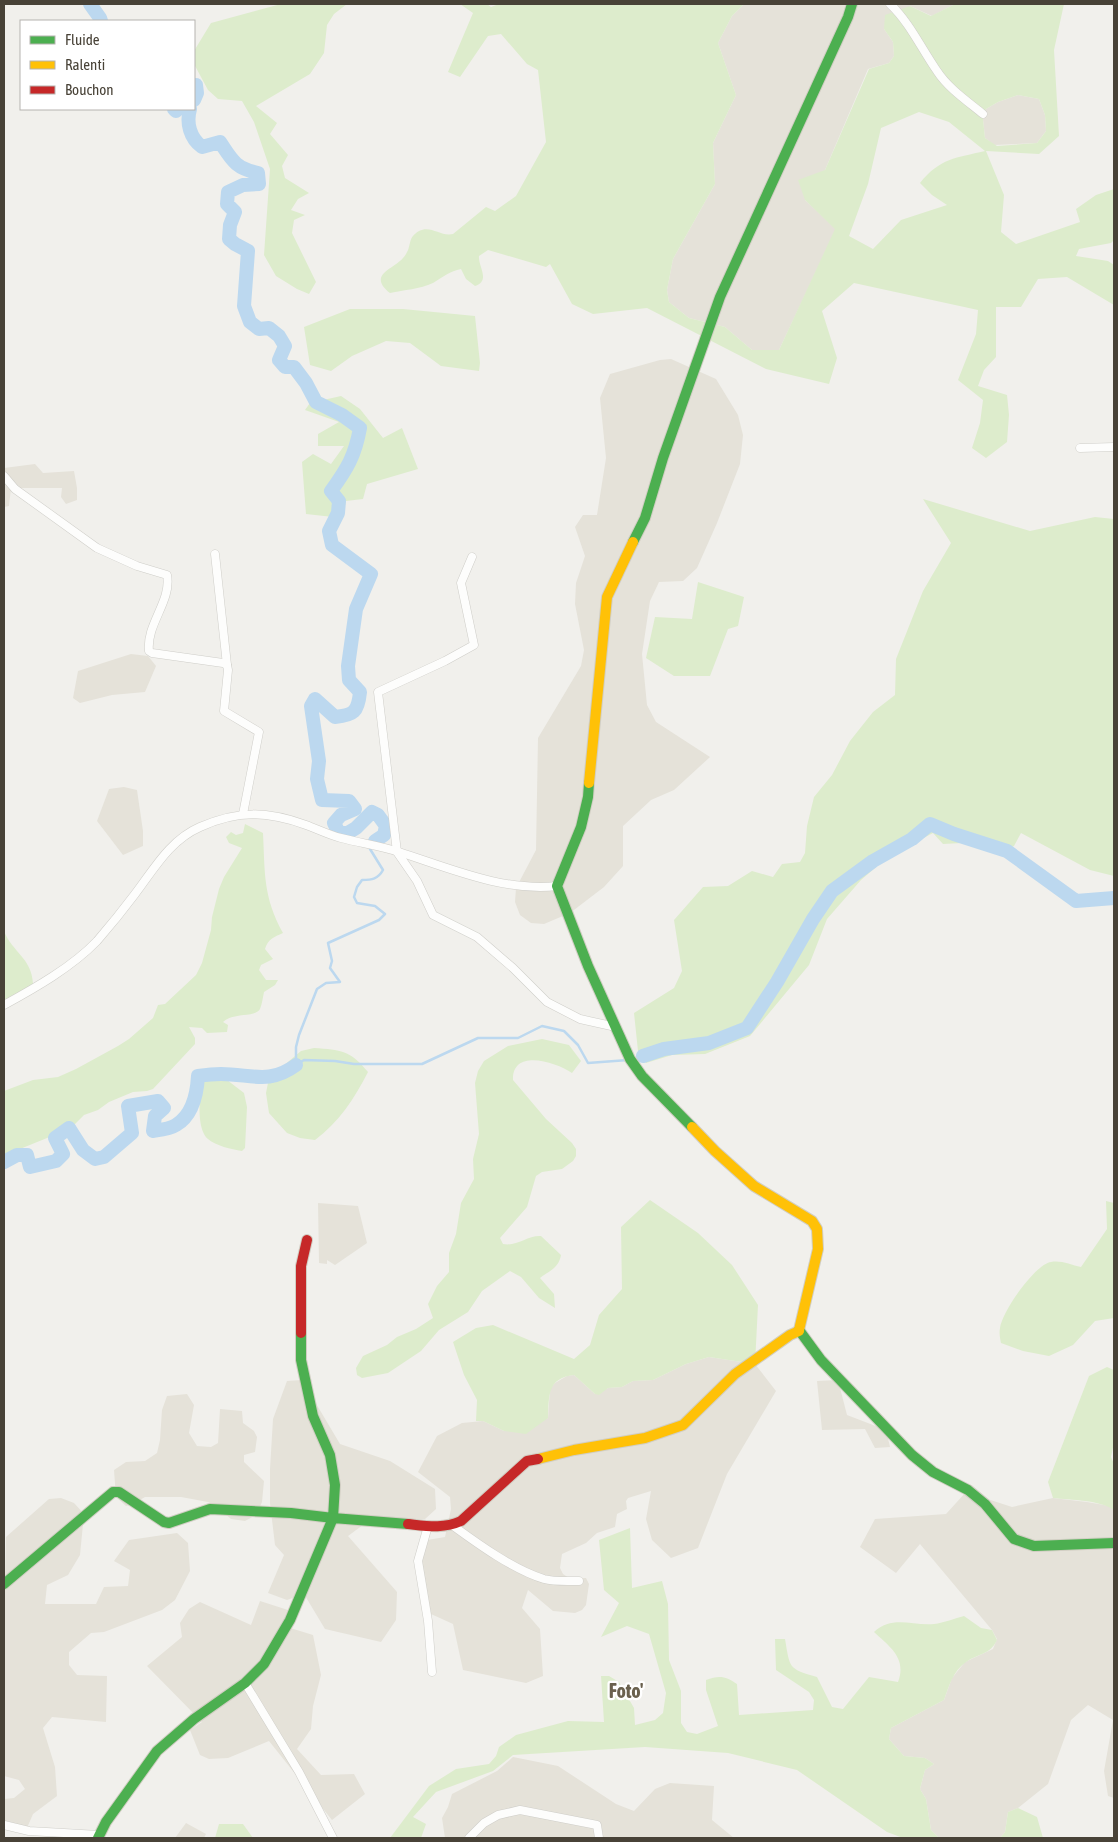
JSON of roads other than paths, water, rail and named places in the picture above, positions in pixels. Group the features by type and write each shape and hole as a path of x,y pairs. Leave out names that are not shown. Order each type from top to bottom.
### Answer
{"street":[{"path":"799,1331 818,1249 818,1229 812,1220 754,1186 715,1151 642,1076 630,1059 588,966 557,886 558,878 581,827 588,797 607,597 645,518 663,458 720,297 852,4"},
{"path":"890,4 900,14 937,72 953,90 983,114"},
{"path":"1080,448 1114,447"},
{"path":"4,476 15,489 97,548 137,566 167,575 166,592 151,630 149,651 223,663 227,666"},
{"path":"215,554 228,670 224,711 259,732 243,814"},
{"path":"472,557 461,583 474,645 445,661 378,692 397,852 417,881 433,915 477,937 513,968 547,1002 580,1019 616,1027"},
{"path":"4,1005 47,979 96,942 127,905 168,849 198,828 222,818 261,813 278,816 342,838 397,852 490,880 524,886 557,886"},
{"path":"4,1825 29,1831 98,1837 157,1751 194,1719 245,1683 264,1664 278,1642 315,1563 333,1518 335,1485 330,1455 313,1416 301,1360 301,1266 307,1240"},
{"path":"4,1584 113,1492 119,1492 169,1524 210,1509 247,1510 428,1526 452,1526 461,1522 527,1461 574,1450 645,1438 683,1425 735,1374 790,1335 799,1331"},
{"path":"799,1331 821,1360 912,1455 933,1472 968,1490 985,1504 1014,1539 1034,1546 1046,1547 1114,1542"},
{"path":"428,1526 418,1562 428,1621 432,1672"},
{"path":"452,1526 480,1546 531,1574 546,1580 579,1581"},
{"path":"245,1683 299,1772 333,1838"},
{"path":"468,1838 484,1823 498,1815 520,1810 597,1825 600,1838"}],"waterway":[{"path":"90,4 101,20"},
{"path":"195,86 197,93 195,98"},
{"path":"190,110 188,120 190,130 194,139 202,147 220,142 239,166 258,173 259,184 243,185 228,192 227,204 235,212 230,225 229,239 248,251 244,306 250,322 259,329 269,328 279,336 285,346 279,360 285,367 294,367 306,383 316,402 342,415 360,428 356,447 350,462 331,491 339,501 338,513 329,531 332,545 371,574 356,609 348,666 349,680 360,692 359,699 354,711 347,715 335,717 315,699 311,706 319,761 317,779 322,800 349,801 355,809 341,815 334,823 338,831 346,834 356,828 372,812 378,815 386,826 384,835 375,841"},
{"path":"643,1056 664,1049 709,1043 747,1028 832,891 873,861 912,839 930,824 1007,851 1076,901 1114,898"},
{"path":"296,1065 296,1047 299,1035 317,989 326,983 340,982 330,968 332,961 328,943 379,920 385,914 375,906 357,903 354,897 357,887 362,880 374,878 383,870 370,849"},
{"path":"296,1065 304,1060 354,1064 422,1064 478,1038 518,1038 542,1026 564,1031 578,1045 588,1063 628,1060"},
{"path":"4,1162 17,1155 27,1155 30,1167 56,1161 63,1154 55,1138 69,1128 83,1150 95,1159 104,1157 132,1133 128,1106 158,1101 164,1108 155,1116 153,1131 168,1128 182,1121 190,1110 197,1090 198,1076 232,1074 268,1077 277,1075 296,1065"}],"district":[{"name":"Foto'","path":"626,1691"}]}
